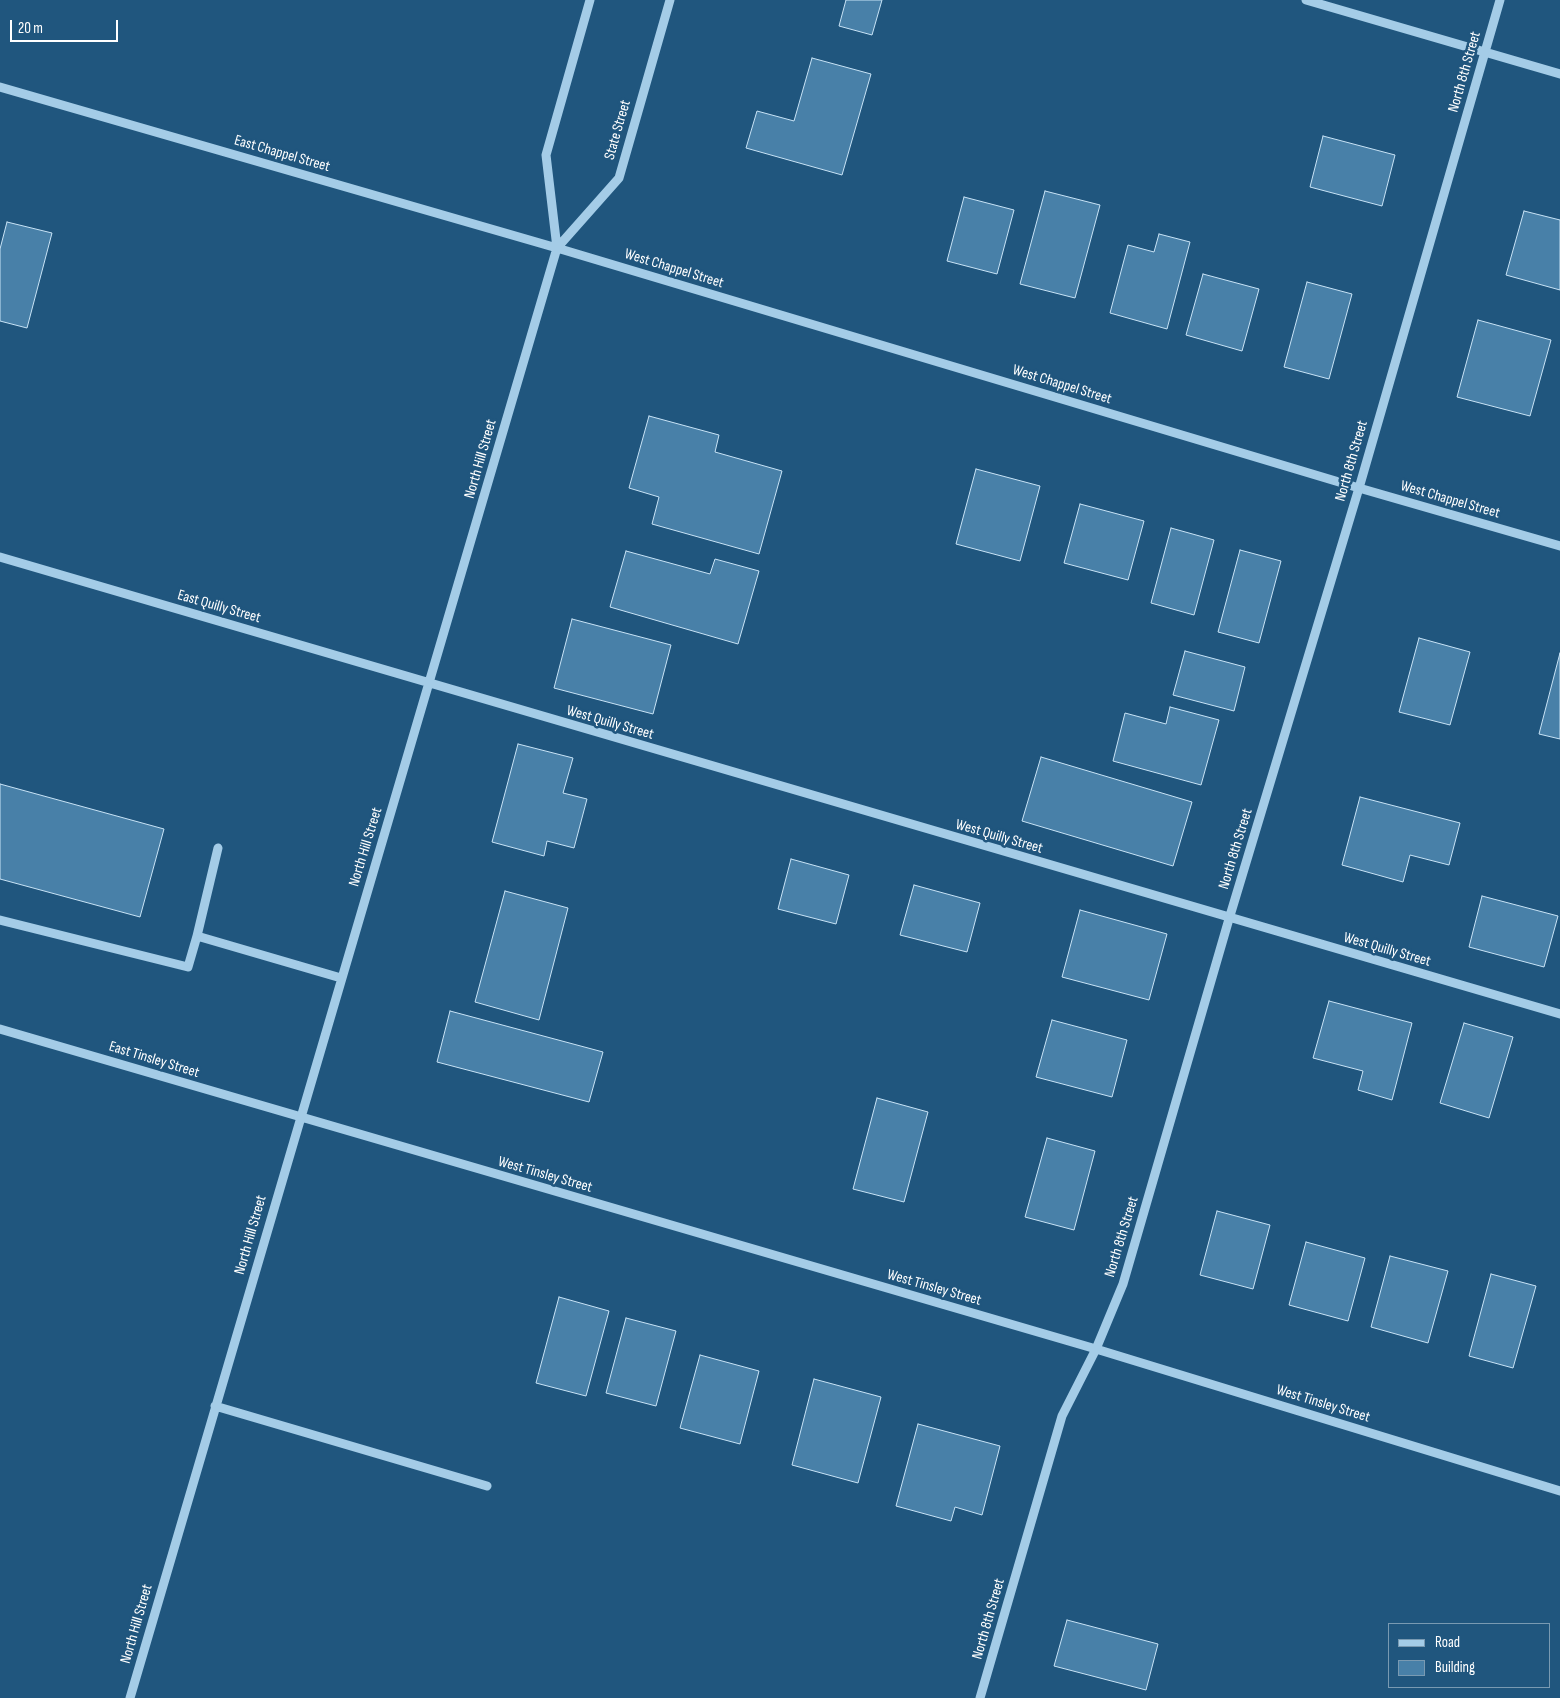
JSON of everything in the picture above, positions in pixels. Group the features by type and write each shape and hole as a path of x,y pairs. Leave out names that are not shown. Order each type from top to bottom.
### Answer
{"street":[{"name":"North Hill Street","path":"130,1698 299,1118 430,684 557,248 546,155 590,0"},
{"name":"State Street","path":"557,248 619,178 670,0"},
{"path":"1306,0 1560,74"},
{"name":"North 8th Street","path":"980,1698 1062,1416 1096,1349 1123,1284 1229,919 1359,488 1500,0"},
{"name":"East Chappel Street","path":"0,87 557,248"},
{"name":"West Chappel Street","path":"557,248 1359,488 1560,546"},
{"name":"East Quilly Street","path":"0,557 430,684"},
{"name":"West Quilly Street","path":"430,684 1229,919 1560,1014"},
{"path":"0,920 188,967 218,848"},
{"path":"197,936 341,978"},
{"name":"East Tinsley Street","path":"0,1029 299,1118"},
{"name":"West Tinsley Street","path":"299,1118 1096,1349 1560,1490"},
{"path":"215,1406 488,1486"}],"building":[{"path":"846,0 882,0 872,35 839,26"},
{"path":"812,58 871,74 842,175 746,148 757,111 794,121"},
{"path":"1323,136 1395,155 1382,206 1310,187"},
{"path":"1045,191 1100,205 1075,298 1020,284"},
{"path":"964,197 1014,210 997,274 947,261"},
{"path":"1524,211 1560,220 1560,290 1506,275"},
{"path":"7,222 52,233 27,328 0,321 0,249"},
{"path":"1159,234 1190,242 1167,329 1110,313 1128,245 1154,252"},
{"path":"1203,274 1259,289 1242,351 1186,335"},
{"path":"1307,282 1352,294 1329,379 1284,367"},
{"path":"1478,320 1551,340 1530,416 1457,397"},
{"path":"649,416 719,435 715,452 782,471 759,554 652,524 659,497 629,488"},
{"path":"976,469 1040,486 1020,561 956,544"},
{"path":"1080,504 1144,521 1128,580 1064,563"},
{"path":"1171,528 1214,540 1194,615 1151,603"},
{"path":"1240,550 1281,561 1259,643 1218,632"},
{"path":"626,551 710,574 715,559 759,571 738,644 610,607"},
{"path":"572,619 671,645 653,714 554,688"},
{"path":"1419,638 1470,652 1450,725 1399,712"},
{"path":"1185,651 1245,667 1234,711 1173,695"},
{"path":"1560,653 1560,739 1539,734"},
{"path":"1170,707 1219,720 1201,785 1113,761 1125,713 1166,724"},
{"path":"518,744 573,758 563,793 587,799 574,848 547,841 544,856 492,842"},
{"path":"1041,757 1192,802 1173,866 1022,821"},
{"path":"0,784 164,829 140,917 0,879"},
{"path":"1360,797 1460,823 1449,865 1410,855 1403,882 1342,865"},
{"path":"791,859 849,875 836,924 778,909"},
{"path":"914,885 980,903 967,952 900,935"},
{"path":"505,891 568,908 539,1020 475,1002"},
{"path":"1482,896 1558,916 1544,967 1469,947"},
{"path":"1080,910 1167,934 1149,1000 1062,977"},
{"path":"1329,1001 1412,1023 1392,1100 1358,1090 1363,1071 1313,1058"},
{"path":"450,1011 603,1052 589,1102 437,1062"},
{"path":"1052,1020 1127,1040 1112,1097 1036,1077"},
{"path":"1464,1023 1513,1037 1489,1118 1440,1103"},
{"path":"877,1098 928,1112 904,1202 853,1189"},
{"path":"1047,1138 1095,1151 1074,1230 1025,1217"},
{"path":"1217,1211 1270,1225 1253,1289 1200,1275"},
{"path":"1306,1242 1365,1258 1348,1321 1289,1305"},
{"path":"1390,1256 1448,1271 1428,1343 1371,1327"},
{"path":"1491,1274 1536,1286 1513,1368 1469,1356"},
{"path":"559,1297 609,1311 586,1396 536,1383"},
{"path":"626,1318 676,1331 656,1406 606,1393"},
{"path":"700,1355 759,1371 740,1444 680,1428"},
{"path":"814,1379 881,1397 858,1483 792,1465"},
{"path":"918,1424 1000,1446 982,1515 955,1507 951,1521 896,1506"},
{"path":"1067,1620 1158,1644 1146,1690 1054,1666"}]}
